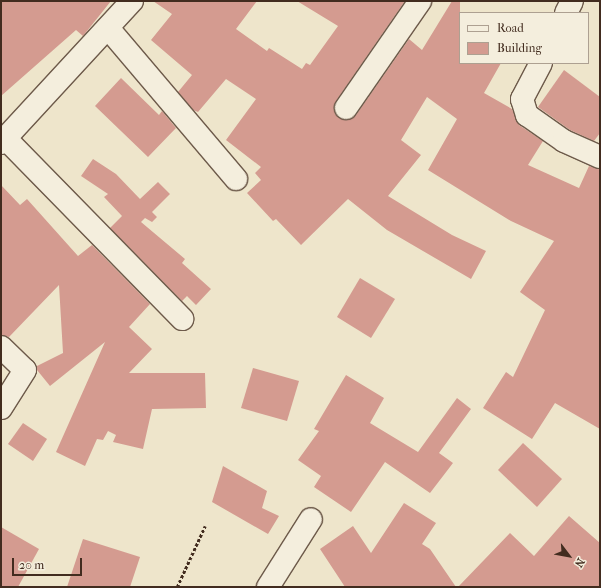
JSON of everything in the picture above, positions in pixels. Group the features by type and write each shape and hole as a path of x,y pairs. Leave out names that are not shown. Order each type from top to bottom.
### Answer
{"street":[{"path":"132,1 3,141 182,319"},
{"path":"346,108 420,1"},
{"path":"566,12 572,1"},
{"path":"108,28 236,179"},
{"path":"540,64 522,99 527,115 564,141 600,157"},
{"path":"1,347 25,370 1,408"},
{"path":"268,587 311,519"}],"path":[{"path":"177,587 205,526"}],"building":[{"path":"1,1 111,1 83,36 76,30 1,96"},
{"path":"153,1 257,1 236,29 267,51 269,48 302,69 306,63 310,65 338,26 297,1 405,1 336,101 335,114 345,120 356,115 409,39 422,50 452,1 460,1 459,64 500,64 484,93 512,109 519,125 543,141 528,165 579,188 589,166 600,169 600,429 555,403 532,439 483,408 506,372 513,377 545,310 520,292 554,241 511,221 428,170 457,119 427,97 401,140 421,155 388,196 452,235 486,251 471,279 387,230 348,199 301,245 276,219 273,221 247,193 261,180 255,173 261,167 226,140 256,99 226,79 198,112 193,110 178,92 192,75 151,40 172,14"},
{"path":"564,70 600,97 600,133 594,141 570,130 538,107"},
{"path":"121,78 159,115 162,111 176,128 148,157 95,106"},
{"path":"93,159 116,174 140,199 158,182 170,194 152,212 157,217 152,222 145,218 141,222 185,259 182,263 211,289 196,305 187,296 182,301 110,228 122,216 104,197 108,194 81,176"},
{"path":"1,185 20,205 27,199 78,256 92,245 150,304 129,327 152,349 129,373 205,373 206,408 152,409 143,449 113,442 116,435 108,431 103,440 97,439 85,466 56,452 105,342 50,386 37,370 37,366 63,353 59,285 9,337 1,335"},
{"path":"360,278 395,299 371,338 337,317"},
{"path":"253,368 299,381 287,421 241,408"},
{"path":"346,375 384,398 370,423 418,452 457,398 471,409 439,453 453,463 430,493 385,462 351,512 314,487 321,476 298,460 319,431 314,429"},
{"path":"23,423 47,439 33,461 8,444"},
{"path":"523,443 562,479 537,507 498,470"},
{"path":"223,466 267,491 262,508 279,516 268,534 212,502"},
{"path":"404,503 436,523 422,544 430,549 456,587 345,587 320,549 353,526 371,553"},
{"path":"569,516 600,543 600,587 458,587 510,533 534,556"},
{"path":"1,527 39,549 18,587 1,587"},
{"path":"83,539 140,557 130,587 67,587"}]}
